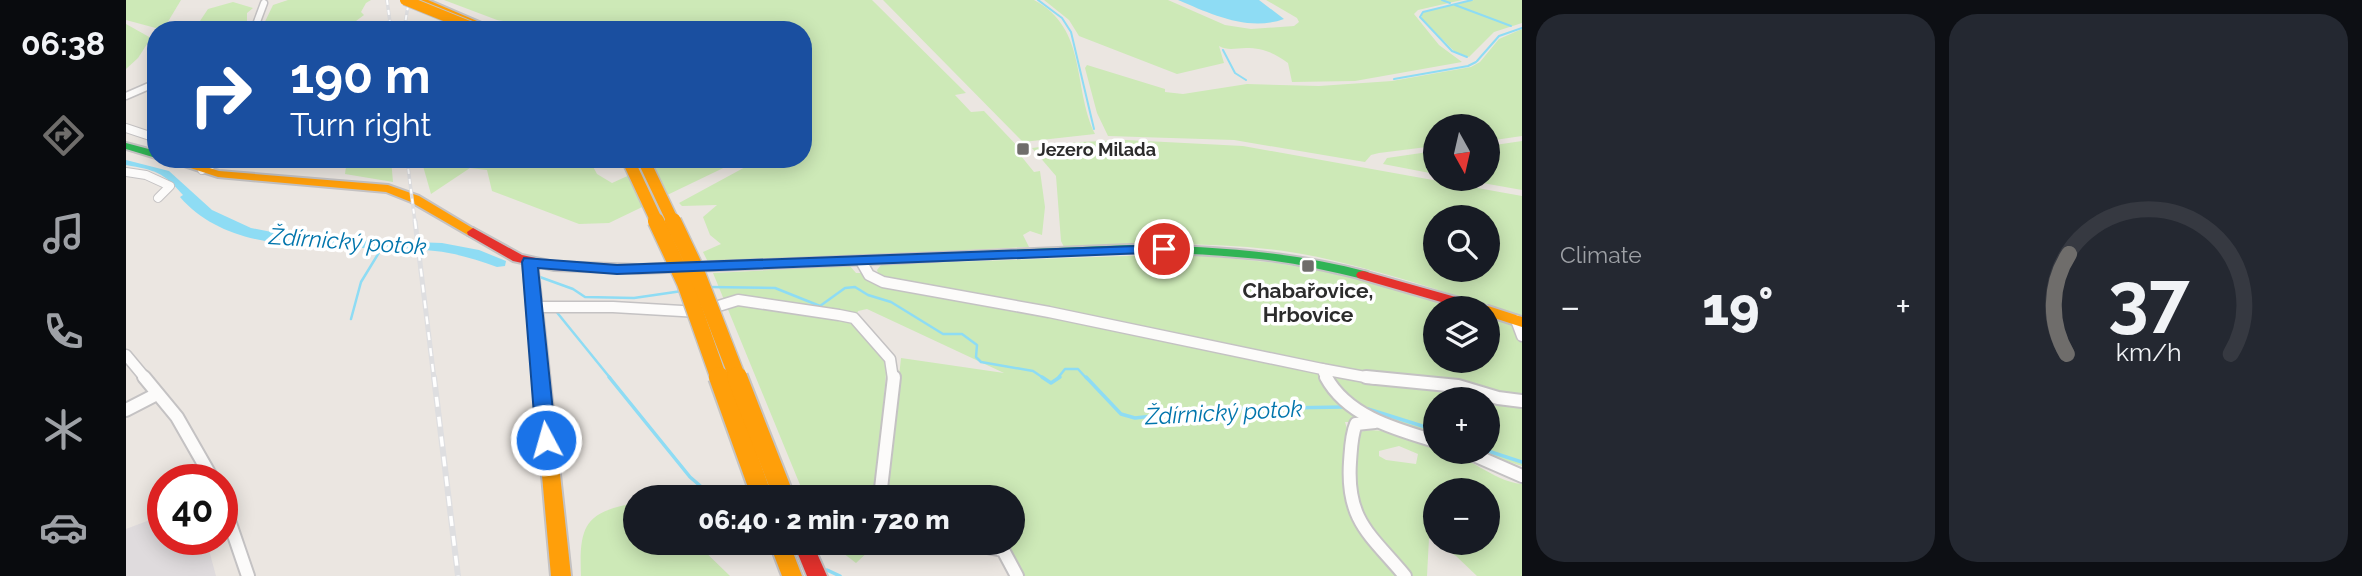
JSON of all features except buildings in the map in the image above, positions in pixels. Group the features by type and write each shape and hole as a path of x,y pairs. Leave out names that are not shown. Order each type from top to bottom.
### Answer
{"main road":[{"path":"405,0 457,21"},
{"path":"421,0 472,21"},
{"path":"126,146 147,152"},
{"path":"212,168 230,175 357,184 388,189 415,199 507,252 530,262 570,268 617,270 1125,250 1233,252 1344,269 1437,296"},
{"path":"632,168 661,225 695,308 758,485"},
{"path":"647,168 693,264 778,485"},
{"path":"530,262 538,307 561,576"},
{"path":"1500,317 1520,326"},
{"path":"779,555 783,576"},
{"path":"783,555 792,576"},
{"path":"808,555 817,576"}],"street":[{"path":"257,21 264,2"},
{"path":"126,96 147,87"},
{"path":"126,128 147,135"},
{"path":"126,172 146,176 170,186 158,198"},
{"path":"861,261 869,275 883,282 1049,312 1322,369 1388,381 1458,386 1499,398 1522,401"},
{"path":"538,307 575,306 699,312 727,302 748,300 853,318 890,359 894,374 881,485"},
{"path":"126,355 194,443 205,464"},
{"path":"1322,369 1338,395 1370,418 1423,437"},
{"path":"126,410 157,394"},
{"path":"1370,418 1356,424 1353,432 1349,491 1352,505 1361,527 1405,576"},
{"path":"1494,464 1522,476"},
{"path":"238,547 248,576"},
{"path":"1006,555 1017,576"}],"shaded area":[{"path":"147,521 147,555 210,555 216,576 126,576 126,529"}],"green space":[{"path":"126,0 181,0 168,21 147,21 147,26 126,20"},
{"path":"288,0 371,0 361,12 364,15 356,21 265,21 273,5"},
{"path":"444,0 872,0 966,93 955,95 971,112 984,111 1021,150 1017,151 1034,172 1040,171 1045,207 1042,235 1030,231 1023,235 1029,247 708,262 703,252 721,244 710,235 703,217 717,205 682,206 679,203 743,168 812,168 812,21 497,20"},
{"path":"883,0 1034,0 1051,12 1063,26 1071,42 1083,97 1095,134 1023,142"},
{"path":"1044,0 1168,0 1225,25 1251,29 1294,26 1299,22 1297,18 1266,0 1462,0 1418,10 1414,14 1439,45 1462,62 1355,81 1292,82 1288,63 1273,54 1258,49 1229,49 1219,46 1224,63 1177,74 1079,36 1069,20"},
{"path":"1474,0 1522,0 1522,23 1494,32 1469,57 1455,52 1421,18 1423,12"},
{"path":"233,2 253,8 247,13 247,21 200,21 208,9"},
{"path":"126,24 147,36 147,44 126,69"},
{"path":"1522,29 1522,136 1500,139 1500,114 1423,114 1423,148 1371,155 1365,162 1234,140 1108,136 1097,113 1085,68 1087,65 1165,89 1165,92 1183,94 1247,84 1319,86 1392,81 1471,67 1480,62 1499,39"},
{"path":"1126,140 1243,146 1423,178 1423,191 1494,191 1522,196 1522,316 1500,309 1500,296 1457,296 1379,272 1298,253 1198,244 1064,247 1061,241 1056,176 1032,148"},
{"path":"1522,141 1522,190 1500,186 1500,144"},
{"path":"1423,153 1423,172 1383,164 1387,158"},
{"path":"346,168 392,168 393,182 345,174"},
{"path":"424,168 470,168 431,194"},
{"path":"470,168 594,168 597,174 612,183 645,168 723,168 609,223 579,224 492,191 487,170"},
{"path":"1185,254 1276,263 1370,279 1423,296 1423,373 1500,373 1500,321 1522,328 1522,466 1500,459 1500,387 1423,387 1423,433 1392,422 1345,422 1357,463 1360,432 1369,430 1398,435 1423,444 1423,464 1474,464 1500,478 1423,478 1423,555 1428,555 1427,576 1019,576 999,555 1025,555 1025,485 887,485 901,358 1004,373 867,309 858,311 853,325 884,360 886,374 876,485 800,485 713,273 850,266 856,273 878,273 881,265","holes":["1399,446 1418,454 1416,464 1386,460 1379,456 1379,451"]},
{"path":"1500,478 1522,484 1522,576 1477,576 1456,556 1500,555"},
{"path":"623,506 623,555 708,555 730,576 581,576 581,545 588,524 605,511"},
{"path":"846,555 865,555 856,563"}],"water":[{"path":"1178,0 1259,0 1284,19 1257,23 1230,20"},
{"path":"126,160 147,165 147,168 169,171 212,210 251,228 302,238 442,243 479,250 506,261 505,266 497,267 459,255 435,251 299,246 265,241 233,232 204,218 180,197 183,195 170,181 152,171 126,165"}],"waterway":[{"path":"1038,0 1062,18 1071,32 1094,129"},
{"path":"1442,0 1450,3"},
{"path":"1467,57 1452,51 1420,17 1423,12 1472,0"},
{"path":"1455,5 1511,26"},
{"path":"1477,61 1499,36 1522,28"},
{"path":"1223,50 1235,73 1246,80"},
{"path":"1394,79 1468,66 1476,62"},
{"path":"351,319 361,282 383,246"},
{"name":"Ždírnický potok","path":"537,276 573,289 585,297 634,298 682,291"},
{"name":"Ždírnický potok","path":"709,287 775,288 820,306 845,288 855,287 868,295 891,302 943,334 962,334 977,345 976,357 981,362 1033,371 1051,383 1057,379"},
{"name":"Ždírnický potok","path":"555,310 611,379"},
{"name":"Ždírnický potok","path":"1057,379 1065,369 1078,369 1087,379"},
{"name":"Ždírnický potok","path":"609,377 699,485"},
{"name":"Ždírnický potok","path":"1086,377 1121,414 1135,418 1215,409 1344,407"},
{"name":"Ždírnický potok","path":"1368,409 1423,426"},
{"name":"Ždírnický potok","path":"1500,455 1522,462"},
{"name":"Ždírnický potok","path":"827,570 840,576"}],"railway":[{"path":"387,0 390,21"},
{"path":"406,21 409,0"},
{"path":"408,168 415,222"},
{"path":"415,221 434,379"},
{"path":"434,377 458,576"}],"traffic: fast":[{"path":"126,146 147,152"},
{"path":"893,259 1070,250 1190,249 1307,262 1363,275"}],"traffic: slow":[{"path":"405,0 457,21"},
{"path":"421,0 472,21"},
{"path":"198,168 218,174 388,189 415,199 473,232"},
{"path":"632,168 685,283 758,485"},
{"path":"647,168 693,263 779,485"},
{"path":"530,262 561,576"},
{"path":"1500,315 1522,322"},
{"path":"784,555 792,576"}],"traffic: jam":[{"path":"473,232 518,258 554,266 639,269 893,259"},
{"path":"1363,275 1437,296"},
{"path":"808,555 817,576"}],"place":[{"name":"Jezero Milada","path":"1023,149"},
{"name":"Chabařovice, Hrbovice","path":"1308,266"}],"route":[{"path":"546,440 530,262 570,268 617,270 1164,249"}]}
